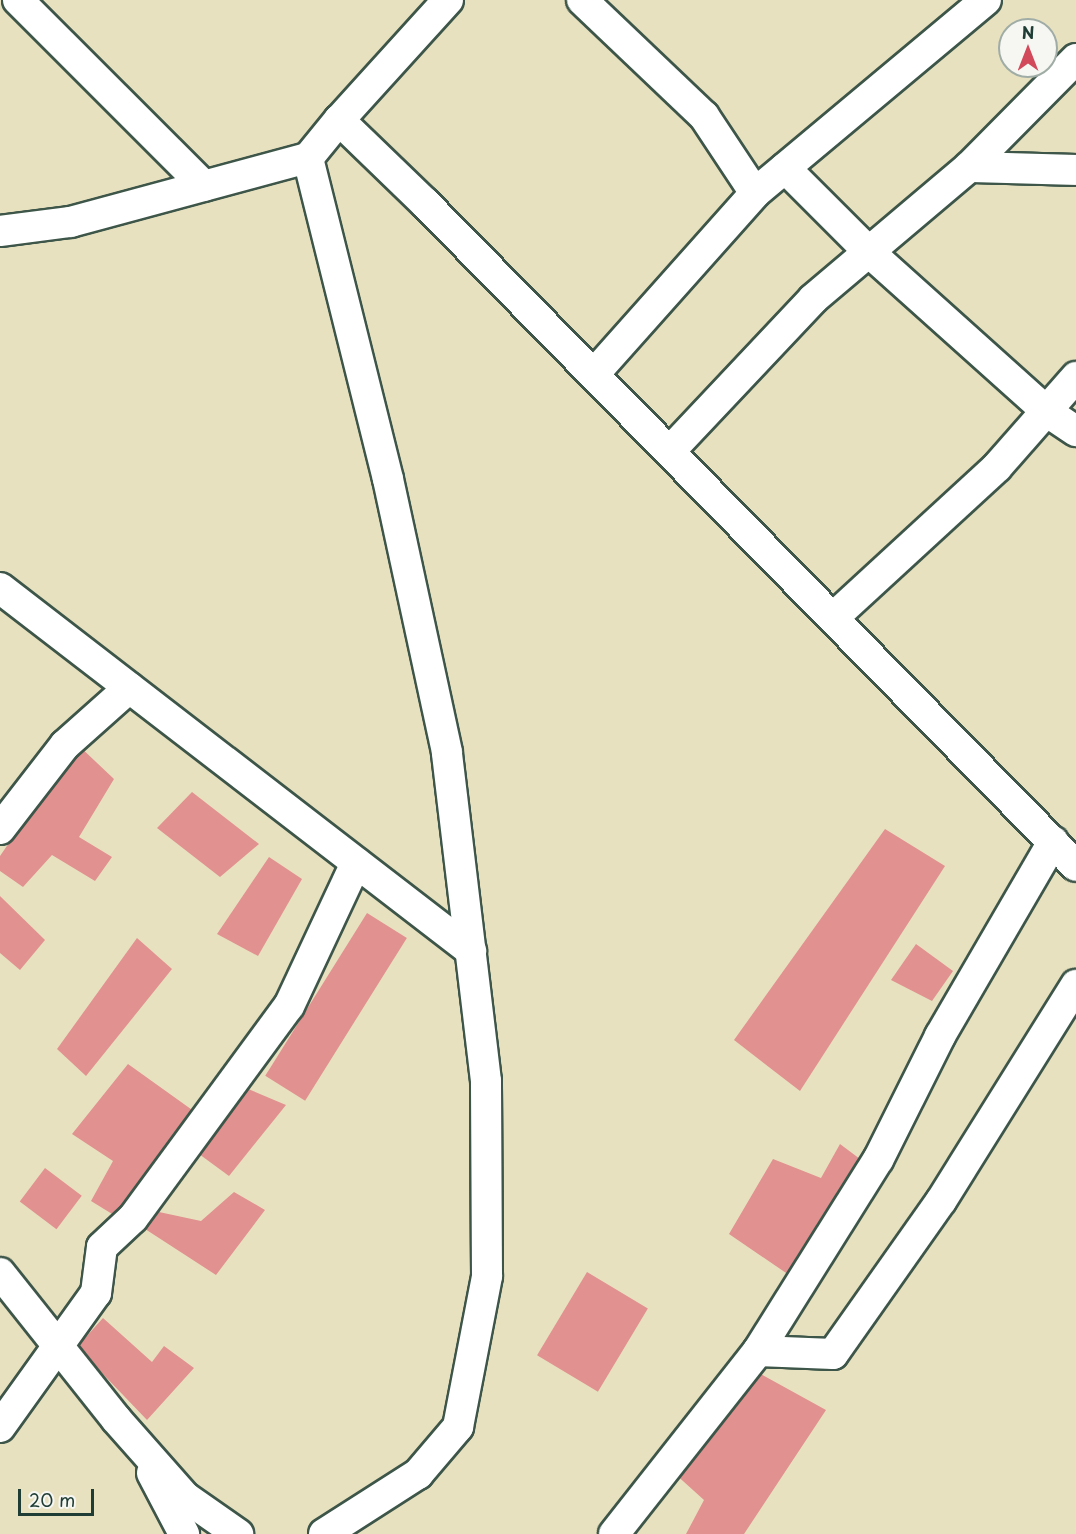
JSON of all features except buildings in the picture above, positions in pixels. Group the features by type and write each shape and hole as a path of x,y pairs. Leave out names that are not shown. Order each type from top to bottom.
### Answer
{"street":[{"path":"18,0 204,186"},
{"path":"0,231 70,222 308,158 339,120 448,0"},
{"path":"582,0 704,116 755,193"},
{"path":"594,374 755,193 986,0"},
{"path":"670,451 813,299 969,167 1076,59"},
{"path":"339,120 594,374 1076,866"},
{"path":"308,158 388,479 447,752 486,1081 487,1276 458,1427 418,1474 324,1534"},
{"path":"969,167 1076,170"},
{"path":"785,168 869,252 1046,411 1076,431"},
{"path":"833,618 997,467 1076,377"},
{"path":"0,588 471,951"},
{"path":"0,829 65,745 129,688"},
{"path":"614,1534 758,1351 878,1160 940,1036 1053,842"},
{"path":"0,1427 57,1344 96,1293 102,1247 133,1218 289,1006 356,863"},
{"path":"758,1351 833,1354 940,1201 1076,985"},
{"path":"0,1273 138,1444 186,1497 238,1534"},
{"path":"138,1444 184,1534"}]}
